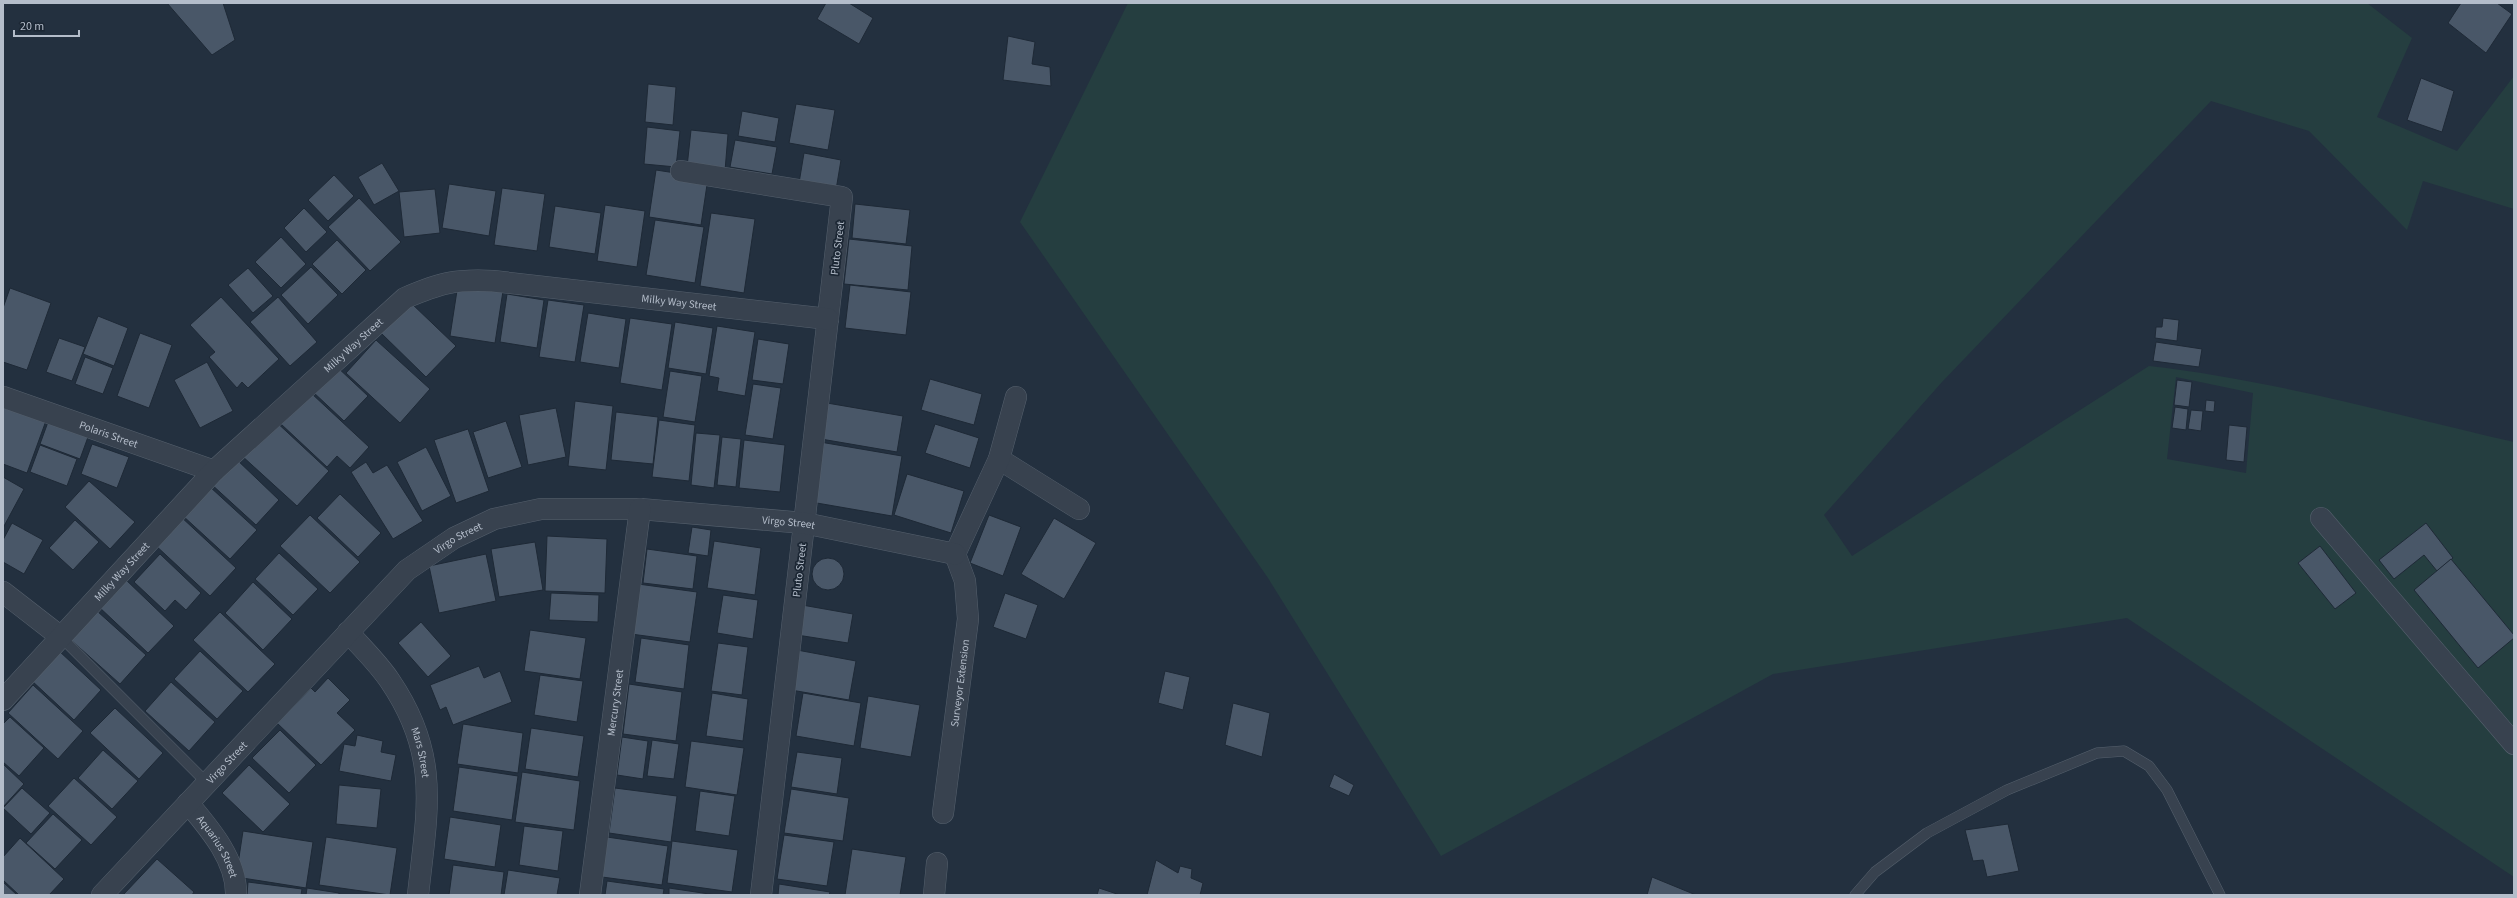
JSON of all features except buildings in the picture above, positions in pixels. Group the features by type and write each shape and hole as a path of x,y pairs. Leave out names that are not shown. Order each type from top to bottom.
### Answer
{"street":[{"name":"Pluto Street","path":"681,171 842,197 761,895"},
{"name":"Milky Way Street","path":"3,700 214,471 405,298 436,285 460,280 493,281 828,319"},
{"name":"Polaris Street","path":"3,397 214,471"},
{"path":"955,554 999,459 1016,397"},
{"path":"999,459 1079,509"},
{"name":"Virgo Street","path":"102,895 206,782 407,570 421,559 454,538 494,519 541,510 640,509 804,523 955,554"},
{"name":"Mercury Street","path":"590,895 640,509"},
{"path":"2321,518 2514,744"},
{"name":"Surveyor Extension","path":"943,813 968,619 965,581 955,554"},
{"path":"3,592 61,637"},
{"name":"Mars Street","path":"348,632 389,680 412,719 423,751 428,781 418,895"},
{"name":"Aquarius Street","path":"188,803 216,835 226,856 236,889 236,895"},
{"path":"934,895 937,863"}],"lane":[{"path":"61,637 206,782"},
{"path":"1855,895 1875,872 1927,833 2007,790 2097,753 2124,750 2149,766 2167,790 2220,895"}],"green space":[{"path":"1128,3 2367,3 2412,38 2377,117 2457,151 2514,76 2514,209 2423,181 2407,230 2309,131 2211,101 1942,382 1824,515 1852,556 2149,366 2195,372 2287,389 2378,409 2514,442 2514,877 2127,618 1773,674 1441,856 1268,578 1020,222","holes":["2176,377 2253,393 2246,473 2167,459"]}]}
